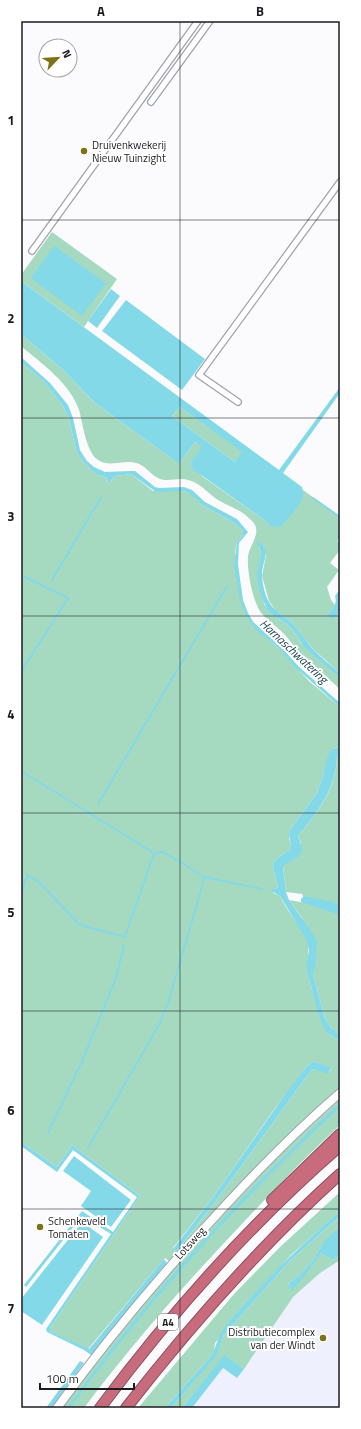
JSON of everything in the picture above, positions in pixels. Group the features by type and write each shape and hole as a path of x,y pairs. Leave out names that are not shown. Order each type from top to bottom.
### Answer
{"highway":[{"name":"A4","path":"241,1239 256,1216 340,1134"},
{"name":"A4","path":"100,1408 156,1336 241,1239 340,1146"},
{"name":"A4","path":"126,1408 166,1356 261,1249 340,1174"},
{"name":"A4","path":"261,1249 297,1222 340,1183"}],"street":[{"path":"32,251 198,21"},
{"path":"151,102 210,21"},
{"path":"238,402 199,375 340,182"},
{"name":"Lotsweg","path":"57,1408 89,1364 175,1260 256,1171 340,1092"}],"shaded area":[{"path":"340,1225 340,1408 186,1408"}],"green space":[{"path":"52,232 117,279 84,327 21,281 21,275"},
{"path":"21,334 63,370 95,403 174,460 181,461 195,442 203,447 190,464 203,477 267,522 303,497 303,490 340,517 340,538 337,541 340,544 340,550 330,563 339,570 327,587 331,600 335,605 329,614 339,613 340,611 340,673 314,650 291,622 276,611 269,601 262,576 266,555 257,542 261,552 259,566 264,604 272,615 287,624 296,634 301,643 340,678 340,689 301,654 287,637 261,613 258,608 252,592 248,567 248,556 256,534 253,522 240,511 218,500 193,481 184,479 169,480 155,477 136,463 107,463 98,460 94,456 88,444 75,400 62,383 46,367 21,346"},
{"path":"21,362 44,382 63,406 69,419 76,450 80,458 91,470 98,475 107,478 108,484 115,476 131,474 153,491 187,492 192,494 202,505 233,522 243,531 243,535 237,542 235,553 243,607 261,633 275,645 309,681 340,707 340,747 332,749 317,793 290,830 289,839 292,848 277,858 274,862 273,869 278,888 274,889 273,893 280,896 306,938 309,980 314,996 328,1034 340,1041 340,1088 302,1122 180,1252 177,1252 169,1261 165,1258 88,1349 50,1331 50,1328 140,1196 72,1145 57,1167 21,1142","holes":["313,1061 331,1069 327,1073 314,1069 310,1072 218,1198 177,1251 173,1248 214,1196 273,1111 306,1067"]},
{"path":"180,407 243,452 235,462 172,416"},
{"path":"340,755 340,1034 331,1028 325,1018 313,975 314,969 302,918 289,900 306,903 302,894 286,892 283,866 301,843 298,836 325,800 333,780 337,757"},
{"path":"340,1099 340,1125 252,1213 199,1270 159,1315 84,1408 61,1408 89,1369 199,1237 271,1162"},
{"path":"340,1192 340,1211 290,1256 215,1343 214,1351 211,1356 165,1408 138,1408 234,1294 280,1247"},
{"path":"340,1216 340,1227 326,1240 304,1271 288,1284 291,1290 321,1253 332,1260 340,1255 340,1260 320,1273 293,1297 244,1369 224,1356 182,1408 171,1408 216,1355 223,1336 289,1262"}],"water":[{"path":"54,246 106,283 82,316 31,278"},
{"path":"21,281 279,470 340,387 340,393 283,473 302,487 302,500 280,527 270,526 267,522 194,470 190,464 202,447 195,442 178,463 95,403 63,370 21,334","holes":["180,407 242,452 235,462 172,416"]},
{"path":"111,289 120,296 97,328 88,321"},
{"path":"126,300 205,359 182,390 102,331"},
{"path":"21,357 50,383 68,405 73,418 80,450 87,461 94,467 105,472 135,471 155,487 159,488 184,487 192,490 205,502 237,519 248,532 239,543 238,564 243,600 248,613 253,622 278,643 298,666 340,703 340,707 296,668 275,645 255,629 245,613 240,600 234,565 237,542 243,535 243,531 233,522 202,505 187,492 156,492 131,474 115,476 108,484 107,478 98,475 91,470 80,458 76,450 69,419 63,406 44,382 21,362"},
{"path":"257,541 262,544 266,552 262,569 262,577 263,586 269,602 275,610 293,624 322,658 340,673 340,678 303,646 296,634 287,624 272,615 267,609 258,584 257,575 261,552 257,545"},
{"path":"340,589 340,610 331,619 328,616 336,602 335,596"},
{"path":"340,747 340,755 337,757 336,769 325,800 298,836 302,849 301,853 283,867 286,892 289,900 317,940 316,962 313,975 325,1018 331,1028 340,1034 340,1041 328,1034 318,1013 307,971 309,950 306,939 280,896 271,891 272,889 278,888 273,869 274,862 277,858 290,850 290,830 317,793 328,755 332,749"},
{"path":"304,896 340,904 340,915 301,902 301,899"},
{"path":"313,1061 331,1068 327,1074 314,1069 310,1072 218,1198 177,1251 173,1249 214,1196 291,1086 306,1067"},
{"path":"340,1103 340,1107 267,1178 198,1251 132,1328 70,1408 67,1408 129,1327 162,1287 230,1211"},
{"path":"21,1142 57,1167 72,1145 140,1196 50,1328 50,1331 89,1349 164,1259 167,1263 91,1355 47,1332 46,1329 111,1234 82,1216 26,1287 24,1285 82,1211 113,1232 137,1197 73,1150 57,1172 21,1146"},
{"path":"74,1156 131,1200 111,1227 81,1206 91,1191 63,1171"},
{"path":"340,1211 340,1216 289,1262 223,1336 217,1355 171,1408 165,1408 211,1356 222,1331 257,1291 303,1244"},
{"path":"82,1222 103,1237 42,1325 21,1311 21,1299"},
{"path":"340,1227 340,1255 332,1260 321,1253 304,1277 291,1291 288,1284 304,1271 326,1239"},
{"path":"224,1355 244,1369 237,1378 223,1368 192,1408 182,1408"},
{"path":"80,1361 84,1363 51,1408 46,1408"}],"waterway":[{"path":"52,580 101,497"},
{"path":"313,498 340,517"},
{"path":"21,575 68,598 21,672"},
{"path":"98,804 227,586"},
{"path":"21,771 154,853 164,852 204,877 262,889"},
{"path":"21,897 27,875 38,881 79,924 125,937 154,853"},
{"path":"202,884 204,877"},
{"path":"88,1148 160,1023 168,1003 202,887"},
{"path":"48,1133 83,1059 116,978 124,945"}],"place":[{"name":"Druivenkwekerij Nieuw Tuinzight","path":"84,151"},
{"name":"Schenkeveld Tomaten","path":"40,1227"},
{"name":"Distributiecomplex van der Windt","path":"323,1338"}],"water label":[{"name":"Harnaschwatering","path":"294,651"}]}
